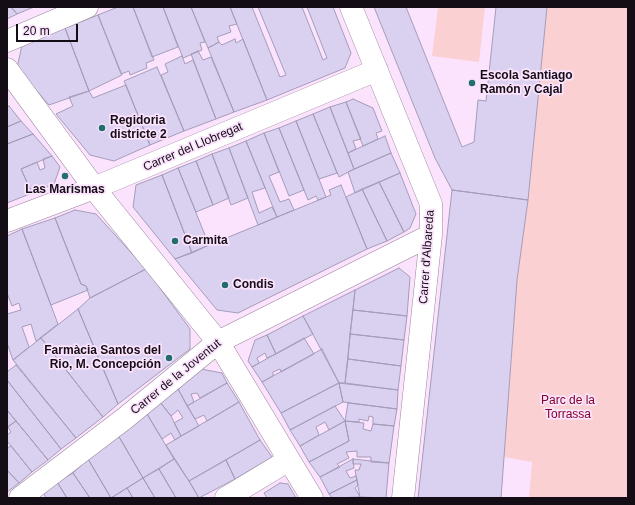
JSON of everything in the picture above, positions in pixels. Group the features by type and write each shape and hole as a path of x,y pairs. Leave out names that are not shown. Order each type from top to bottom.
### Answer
{"street":[{"path":"7,41 87,7"},
{"name":"Carrer d'Albareda","path":"351,7 431,204 432,235 403,498"},
{"path":"7,70 94,188 218,342 312,498"},
{"name":"Carrer del Llobregat","path":"7,221 94,188 377,70"},
{"name":"Carrer de la Joventut","path":"20,498 124,419 218,342 432,235"},
{"path":"226,498 288,460"}],"green space":[{"path":"438,7 485,7 479,62 432,56"},
{"name":"Parc de la Torrassa","path":"547,7 628,7 628,498 529,498 532,462 504,457 517,280 528,200"}],"building":[{"path":"7,7 11,7 17,14 7,19"},
{"path":"11,7 34,7 17,14"},
{"path":"118,7 133,7 154,60 146,63 147,68 130,75 129,71 121,74 98,15"},
{"path":"133,7 163,7 178,47 152,57"},
{"path":"163,7 191,7 205,42 200,43 202,50 183,58"},
{"path":"191,7 230,7 237,24 229,26 231,32 217,37 219,42 208,48"},
{"path":"230,7 252,7 280,77 286,75 258,7 302,7 323,60 327,58 307,7 333,7 351,53 345,68 267,100"},
{"name":"Escola Santiago Ramón y Cajal","path":"374,7 406,7 462,147 474,142 478,100 486,101 496,7 547,7 528,200 452,190 435,158"},
{"path":"98,15 122,75 89,91 65,28"},
{"path":"65,28 89,91 49,105 17,68 22,45"},
{"path":"235,39 236,43 243,39 267,100 234,112 208,48 219,42 222,45"},
{"path":"198,51 203,60 211,57 234,112 216,119 191,54"},
{"path":"182,56 185,64 193,60 216,119 184,131 161,75 168,72 165,64"},
{"path":"157,67 184,131 150,145 124,81"},
{"path":"126,85 150,145 114,161 90,155 56,114 73,106 69,97 89,91 93,98"},
{"path":"353,99 373,108 382,131 376,133 378,139 363,146 346,102"},
{"path":"346,102 361,139 353,141 356,149 348,153 330,107"},
{"path":"9,106 21,121 7,127 7,107"},
{"path":"330,107 354,169 339,177 313,114"},
{"path":"313,114 337,173 319,179 296,121"},
{"path":"21,121 33,134 7,144 7,127"},
{"path":"296,121 326,197 318,200 316,196 308,200 279,128"},
{"path":"279,128 304,190 289,196 264,133"},
{"path":"264,133 279,172 269,176 280,202 289,199 294,210 277,217 246,141"},
{"path":"33,134 52,156 21,169 32,193 7,203 7,144"},
{"path":"385,136 391,153 354,169 348,153"},
{"path":"246,141 265,188 252,192 259,213 272,207 277,217 258,225 229,148"},
{"path":"229,148 248,198 231,205 212,154"},
{"path":"391,153 400,173 355,193 348,172"},
{"path":"212,154 229,198 213,205 196,161"},
{"path":"52,156 60,167 54,184 32,193 21,169 37,162 40,170 45,168 43,159"},
{"path":"196,161 213,205 196,212 178,168"},
{"path":"178,168 209,245 192,253 162,175"},
{"path":"400,173 416,214 410,228 404,232 379,182"},
{"path":"162,175 192,253 175,259 133,207 136,185"},
{"path":"379,182 404,232 387,241 362,189"},
{"path":"341,185 367,249 238,313 217,310 175,259 331,195 329,190"},
{"path":"362,189 387,241 367,249 346,197"},
{"path":"452,190 528,200 517,280 501,498 418,498"},
{"path":"75,210 96,214 146,269 90,298 86,286 81,284 55,218"},
{"path":"55,218 81,284 86,286 88,290 51,305 22,229"},
{"path":"22,229 58,324 36,341 31,324 22,327 29,347 13,360 7,343 7,314 21,310 19,303 12,306 7,293 7,236"},
{"path":"399,268 410,277 407,316 353,310 355,290"},
{"path":"146,269 190,329 190,349 118,404 78,309 90,298"},
{"path":"355,290 345,383 339,383 303,316"},
{"path":"78,309 118,404 103,417 41,338"},
{"path":"353,310 407,316 404,340 350,334"},
{"path":"303,316 313,334 276,354 267,335"},
{"path":"350,334 404,340 401,366 348,359"},
{"path":"267,335 276,354 267,358 265,353 257,358 259,363 252,367 248,361 255,340"},
{"path":"41,338 103,417 76,438 13,360"},
{"path":"304,338 314,354 281,372 280,369 273,372 273,376 262,382 252,367"},
{"path":"322,349 339,383 281,413 262,382"},
{"path":"348,359 401,366 398,390 345,383"},
{"path":"16,365 76,438 61,449 7,380 7,372"},
{"path":"201,369 222,373 227,383 200,398 197,393 191,394 194,402 187,406 178,389"},
{"path":"7,380 61,449 48,460 7,410"},
{"path":"227,383 239,402 207,421 204,415 195,419 187,406"},
{"path":"339,383 343,402 290,430 281,413"},
{"path":"339,383 398,390 397,409 343,402"},
{"path":"178,389 199,426 181,436 174,423 183,418 178,410 171,416 160,402"},
{"path":"160,402 171,416 181,436 175,440 171,433 162,439 147,414"},
{"path":"239,402 260,440 189,481 166,445"},
{"path":"348,403 397,409 394,426 373,424 373,417 369,416 368,421 359,419 359,422 345,421"},
{"path":"335,406 345,421 329,430 325,422 316,427 319,435 300,446 290,430"},
{"path":"7,410 16,421 7,427"},
{"path":"147,414 174,459 143,478 118,435"},
{"path":"16,421 48,460 32,472 7,441 7,435 11,432 8,427"},
{"path":"345,421 364,423 363,429 371,431 373,424 394,426 389,463 371,462 371,457 357,457 357,451 346,452 349,458 337,464 340,467 320,477 309,462 349,441"},
{"path":"345,421 349,441 309,462 300,446"},
{"path":"118,435 143,478 111,498 88,459"},
{"path":"260,440 272,457 235,479 226,460"},
{"path":"11,446 32,472 19,483 7,470 7,448"},
{"path":"88,459 111,498 90,498 73,473"},
{"path":"174,459 199,498 176,498 159,469"},
{"path":"353,459 389,463 386,498 360,497 355,470 359,470 361,464 353,464"},
{"path":"353,459 354,468 346,471 350,478 356,476 357,480 329,494 320,477"},
{"path":"226,460 235,479 199,498 189,481"},
{"path":"159,469 176,498 155,498 143,478"},
{"path":"7,470 19,483 7,492"},
{"path":"73,473 90,498 67,498 57,482"},
{"path":"143,478 155,498 133,498 127,488"},
{"path":"357,480 358,485 355,488 360,497 332,498 329,494"},
{"path":"57,482 67,498 46,498 44,494"},
{"path":"280,483 288,484 296,498 267,498 264,493"},
{"path":"127,488 133,498 111,498"}],"place":[{"name":"Escola Santiago Ramón y Cajal","path":"472,83"},
{"name":"Regidoria districte 2","path":"102,128"},
{"name":"Las Marismas","path":"65,176"},
{"name":"Carmita","path":"175,241"},
{"name":"Condis","path":"225,285"},
{"name":"Farmàcia Santos del Rio, M. Concepción","path":"169,358"}]}
